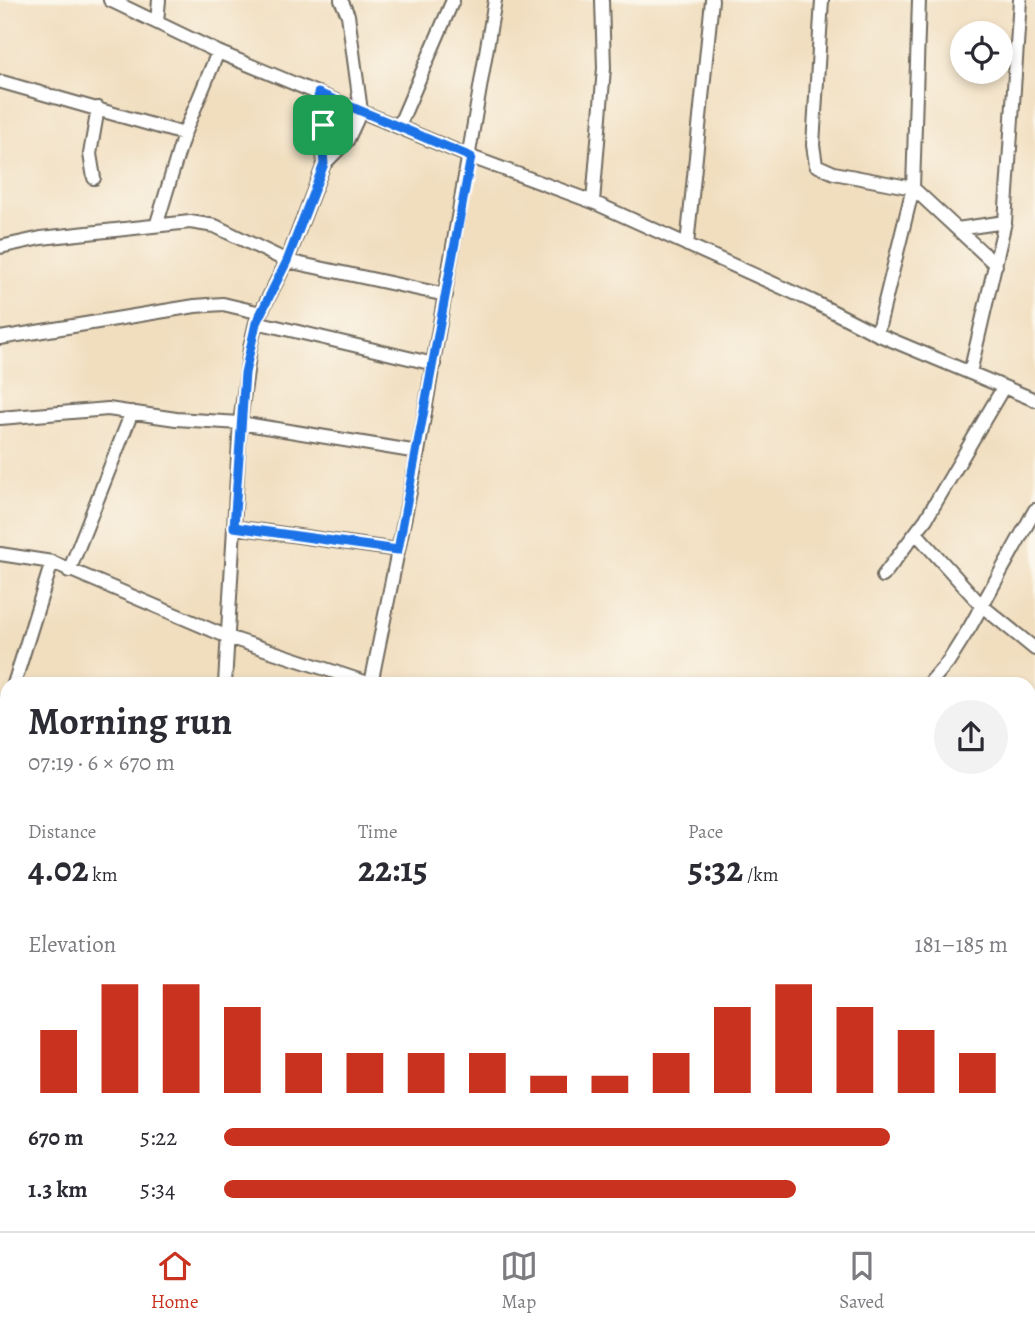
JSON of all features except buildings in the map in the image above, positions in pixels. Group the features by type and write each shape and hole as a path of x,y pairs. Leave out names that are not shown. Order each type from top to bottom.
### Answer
{"street":[{"path":"110,0 218,52 471,157 593,202 812,301 877,334 1035,400"},
{"path":"158,22 159,0"},
{"path":"225,677 240,423 245,373 258,318 287,261 324,164 347,141 361,111 348,15 341,0"},
{"path":"400,126 453,0"},
{"path":"372,677 434,364 471,157 495,0"},
{"path":"593,202 604,68 602,0"},
{"path":"687,245 712,0"},
{"path":"821,0 813,145 816,166 834,173 913,188 996,265"},
{"path":"877,334 913,188 919,0"},
{"path":"970,373 1005,222 1020,0"},
{"path":"157,223 184,134 218,52"},
{"path":"2,82 184,134"},
{"path":"318,93 324,164"},
{"path":"94,178 90,154 98,108"},
{"path":"0,247 41,238 180,221 215,226 287,261 446,295"},
{"path":"957,229 1005,222"},
{"path":"0,338 195,306 223,304 258,318 434,364"},
{"path":"883,576 916,533 1003,388"},
{"path":"0,418 92,409 132,412 176,419 240,423 418,452"},
{"path":"69,570 132,412"},
{"path":"935,677 981,606 1035,510"},
{"path":"234,527 398,550"},
{"path":"916,533 981,606 1035,649"},
{"path":"0,554 51,562 228,637 350,677"},
{"path":"16,677 51,562"},
{"path":"941,671 943,677"}],"route":[{"path":"318,93 471,157 398,550 234,527 240,423 250,348 256,323 287,261 324,164 323,125 318,93"}]}
